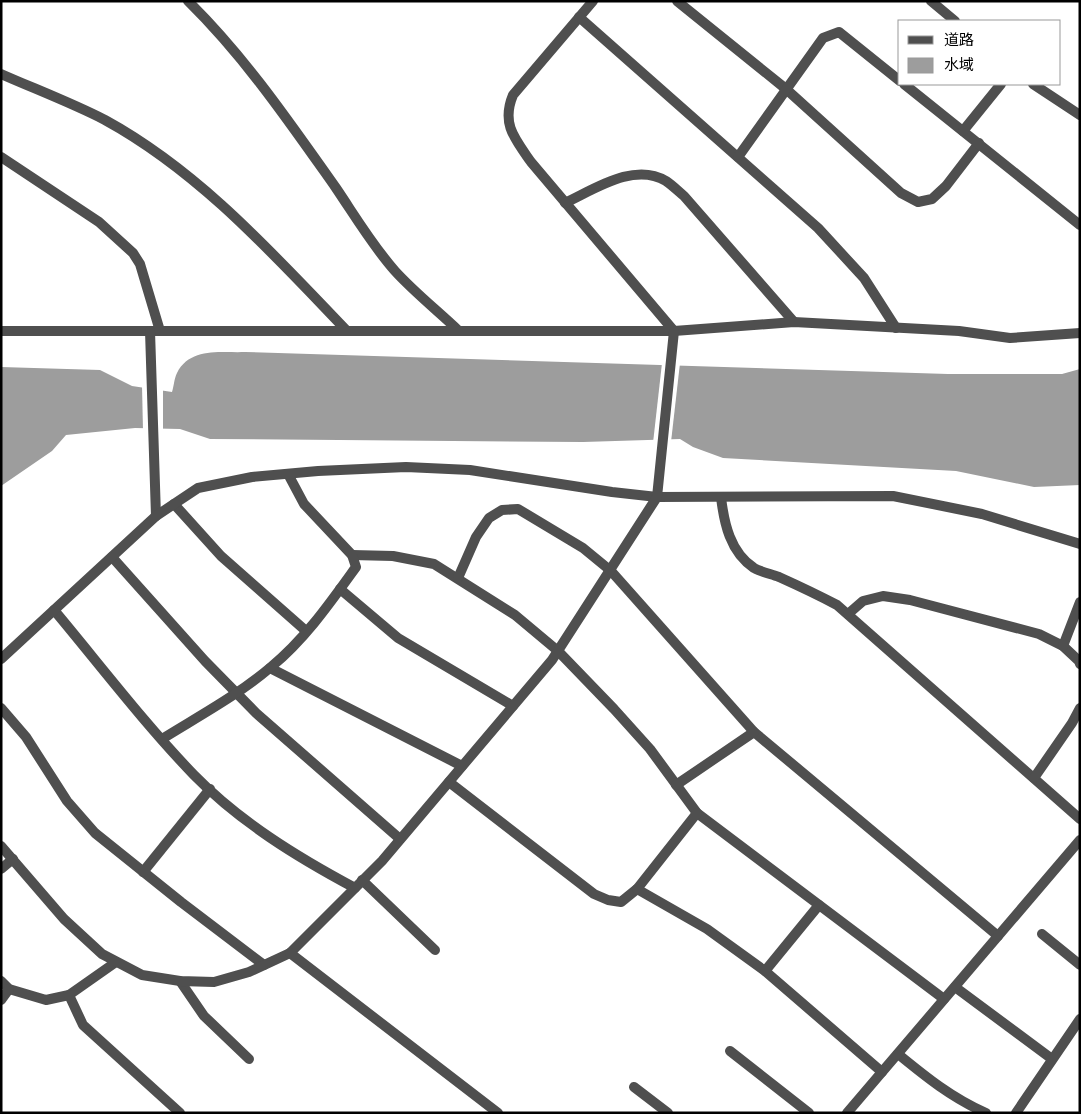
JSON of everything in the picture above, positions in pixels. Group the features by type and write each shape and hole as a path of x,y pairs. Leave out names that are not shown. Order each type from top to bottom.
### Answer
{"street":[{"path":"188,1 220,33 266,89 337,190 361,228 396,272 459,331"},
{"path":"1,846 64,919 102,954 116,962 142,975 180,981 214,982 249,972 290,953 358,884 449,782 558,651 657,497 674,331 565,203 516,141 509,124 508,109 513,96 593,1"},
{"path":"677,1 786,89 901,193 918,202 932,199 946,186 979,143"},
{"path":"931,1 954,20"},
{"path":"579,17 818,228 864,278 896,328"},
{"path":"738,157 823,38 839,32 898,78"},
{"path":"1,74 105,120 196,182 242,222 347,331"},
{"path":"905,85 1080,225"},
{"path":"964,131 1001,85"},
{"path":"1035,85 1080,116"},
{"path":"1,157 99,222 133,253 140,264 155,331 156,516"},
{"path":"565,203 622,177 646,173 666,181 684,196 794,322"},
{"path":"1,331 674,331 794,322 959,331 1010,338 1080,333"},
{"path":"1,659 156,516 198,488 252,477 406,467 470,470 657,497 893,496 982,514 1080,544"},
{"path":"162,739 236,693 270,668 306,631 356,568 352,555 304,504 288,474"},
{"path":"721,497 723,520 730,538 740,554 754,568 813,592 838,605 1080,819"},
{"path":"174,504 221,556 306,631"},
{"path":"458,578 476,537 489,518 502,510 518,509 583,548 611,570 754,732 998,936"},
{"path":"352,555 393,556 434,564 515,615 558,651 650,749 696,813 944,999"},
{"path":"112,557 256,713 400,839"},
{"path":"340,589 398,638 513,706"},
{"path":"848,614 863,601 883,596 910,600 1039,634 1063,646 1080,664"},
{"path":"1063,646 1075,628 1080,602"},
{"path":"54,610 195,776 247,821 299,858 358,884 435,950"},
{"path":"270,668 462,766"},
{"path":"1,708 26,737 73,807 95,833 264,965"},
{"path":"1034,778 1072,723 1080,708"},
{"path":"676,785 754,732"},
{"path":"449,782 594,894 608,900 621,902 637,889 696,813"},
{"path":"143,872 210,789"},
{"path":"847,1113 1080,840"},
{"path":"1,869 13,859"},
{"path":"637,889 707,929 765,970 882,1072"},
{"path":"765,970 819,905"},
{"path":"1042,934 1080,964"},
{"path":"290,953 498,1113"},
{"path":"1,1000 5,985 46,1000 69,996 116,962"},
{"path":"180,981 204,1016 248,1059"},
{"path":"955,987 1052,1059"},
{"path":"69,996 83,1025 180,1113"},
{"path":"1016,1113 1080,1019"},
{"path":"730,1051 809,1113"},
{"path":"898,1054 933,1083 964,1103 986,1113"},
{"path":"634,1087 668,1113"}],"water":[{"path":"245,352 948,374 1062,374 1080,369 1080,485 1034,487 956,471 723,458 693,447 680,439 583,442 210,439 180,429 135,428 66,435 52,451 1,486 1,367 100,370 132,386 172,392 177,373 190,359 207,353"}],"pier":[{"path":"662,363 680,363 671,442 653,443"},
{"path":"142,385 163,388 163,431 143,431"}]}
